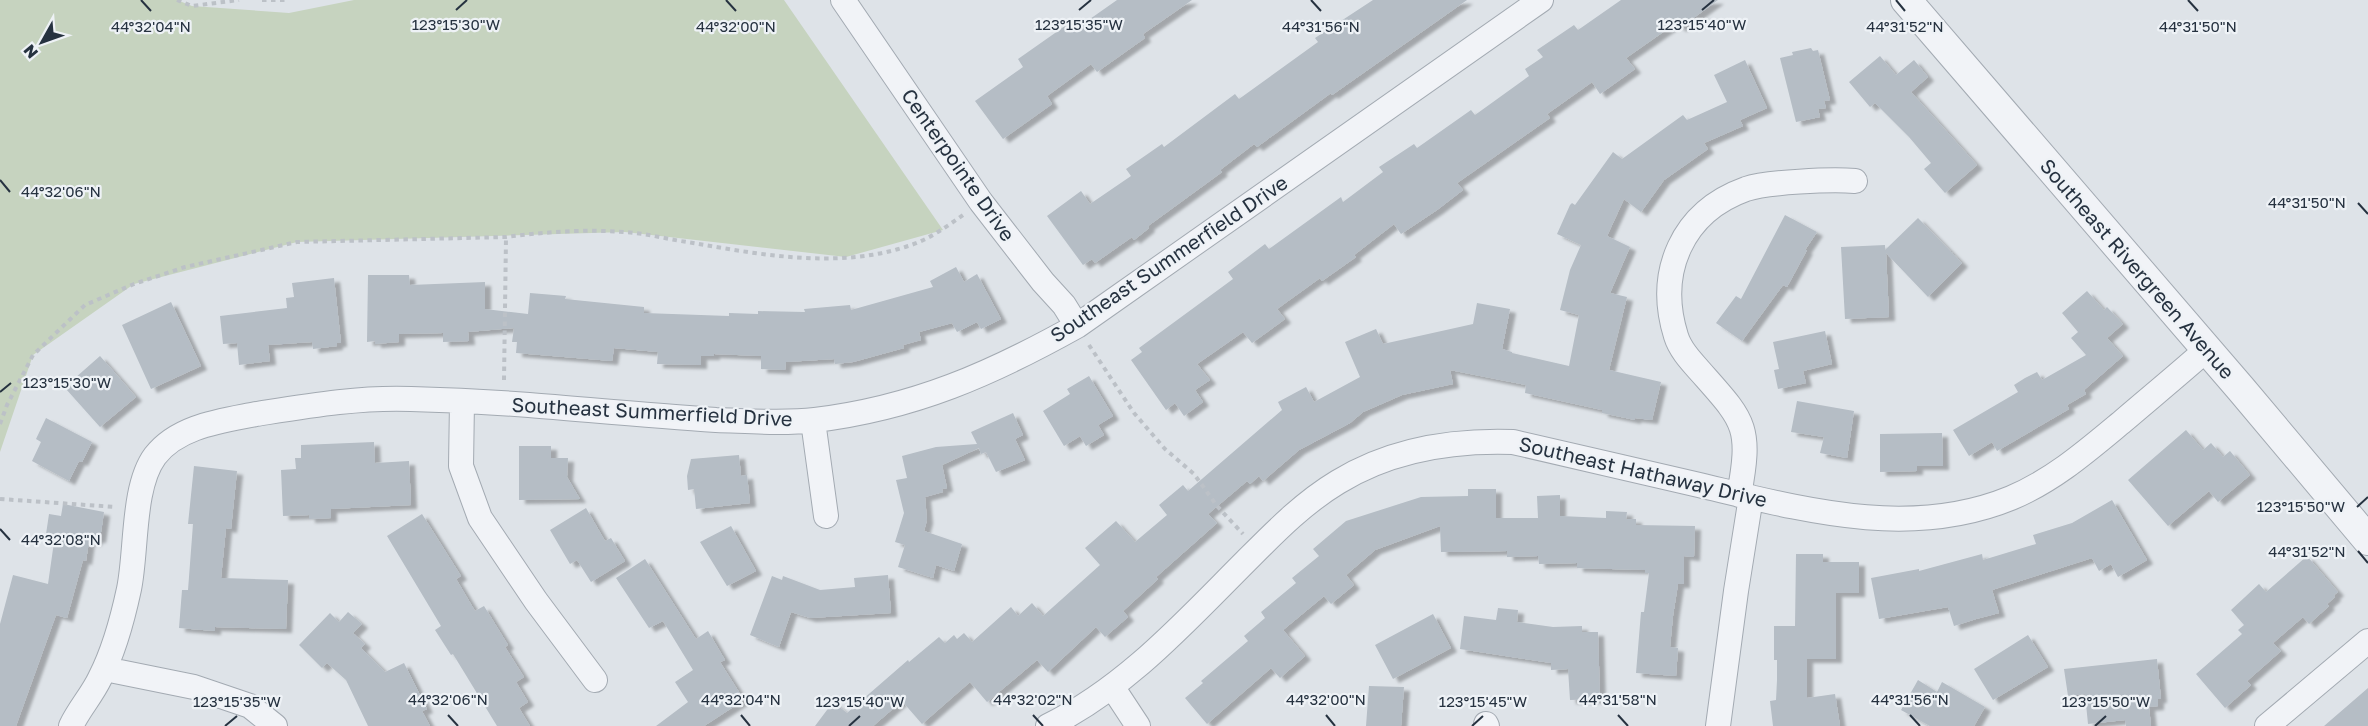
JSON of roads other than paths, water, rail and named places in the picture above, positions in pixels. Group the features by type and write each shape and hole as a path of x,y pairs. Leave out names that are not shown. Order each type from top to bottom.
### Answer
{"street":[{"name":"Centerpointe Drive","path":"843,0 981,202 1064,305 1077,326"},
{"name":"Southeast Summerfield Drive","path":"71,726 105,669 129,591 140,490 147,472 156,456 173,439 188,430 229,419 313,405 410,399 629,415 771,422 813,421 910,402 964,383 1021,357 1077,326 1542,0"},
{"name":"Southeast Rivergreen Avenue","path":"1906,0 2368,540"},
{"path":"1718,726 1736,591 1745,496 1746,444 1741,423 1734,410 1685,354 1676,339 1670,313 1669,286 1675,257 1683,239 1701,215 1718,202 1747,189 1767,184 1855,181"},
{"name":"Southeast Hathaway Drive","path":"1048,726 1113,688 1173,634 1302,507 1338,482 1365,467 1408,452 1450,443 1513,442 1745,496 1850,517 1889,520 1928,517 1973,510 2011,498 2072,464 2206,350"},
{"path":"462,402 461,466 480,518 542,610 594,680"},
{"path":"813,421 826,516"},
{"path":"2267,726 2368,641"},
{"path":"105,669 194,687 250,706 275,726"},
{"path":"1113,688 1138,726"}]}
